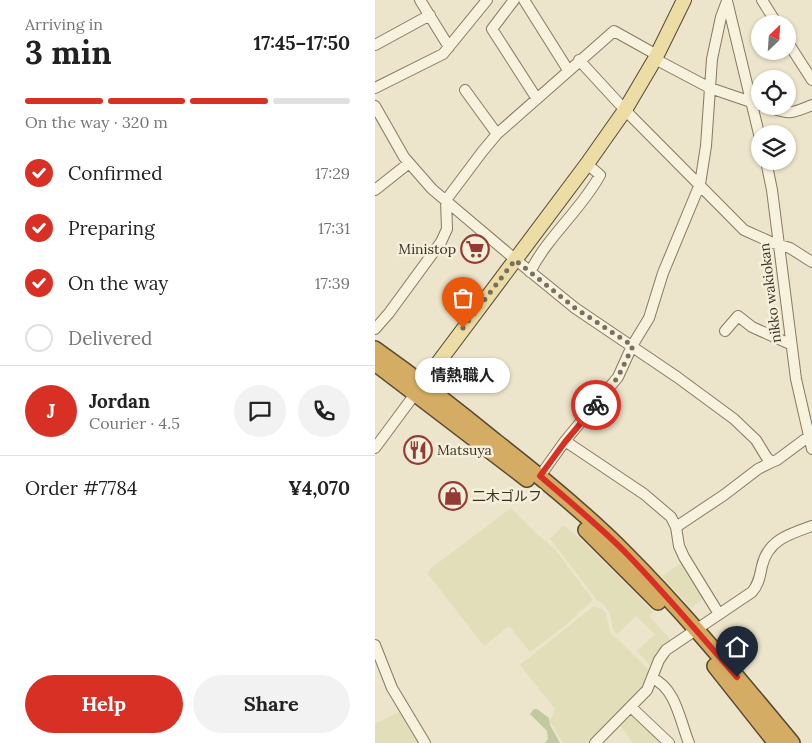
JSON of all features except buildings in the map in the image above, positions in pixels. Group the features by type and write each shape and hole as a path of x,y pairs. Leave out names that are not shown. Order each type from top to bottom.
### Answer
{"highway":[{"path":"375,349 579,522 663,608 691,632 714,666 777,743"},
{"path":"375,363 419,388 540,476 590,519 625,553 691,632 792,743"}],"main road":[{"path":"419,388 587,164 625,110 656,57 684,0"}],"street":[{"path":"420,0 449,47"},
{"path":"375,88 443,54 487,0"},
{"path":"514,0 492,29 537,99"},
{"path":"524,0 568,70"},
{"path":"540,476 618,377 649,318 663,273 700,184 706,146 712,59 721,17 727,0"},
{"path":"727,0 751,85"},
{"path":"762,0 771,15"},
{"path":"375,45 430,15"},
{"path":"375,329 441,242 447,229 446,200 497,134 614,31 710,88 751,101"},
{"path":"796,55 812,80"},
{"path":"579,60 625,110 744,230 778,245 790,248 812,262"},
{"path":"465,90 497,134"},
{"path":"796,112 812,104"},
{"path":"375,106 391,136 409,163 432,189 575,308 677,376 734,419 756,440 767,458 772,462"},
{"path":"375,190 409,163"},
{"path":"530,272 569,217 591,191 600,175 587,164"},
{"name":"nikko wakiokan","path":"767,170 772,190 790,344 812,449"},
{"path":"725,331 738,316 752,328 790,344"},
{"path":"375,448 419,388"},
{"path":"676,527 724,495 758,469 777,460 810,435"},
{"path":"565,442 644,494 671,517 676,527 683,557 719,614"},
{"path":"595,743 647,690 663,654 691,632 746,597 756,588 766,552 773,544 788,535 812,526"},
{"path":"375,645 392,688 425,743"},
{"path":"653,678 662,683 668,690 689,743"},
{"path":"631,707 669,743"}],"shaded area":[{"path":"511,508 555,549 593,600 565,626 530,652 509,626 484,646 428,574 430,569"},
{"path":"563,525 576,535 653,612 649,616 671,640 657,651 651,666 637,651 655,634 636,616 617,634 613,629 610,614 605,606 597,600 550,539"},
{"path":"683,562 705,597 691,608 662,576"},
{"path":"594,606 602,609 606,614 610,632 649,670 643,686 631,701 589,743 563,743 550,721 555,709 520,665"},
{"path":"399,712 418,743 375,743 375,724"},
{"path":"629,717 633,717 661,743 633,743 620,725"}],"green space":[{"path":"534,709 537,709 549,718 550,725 560,743 545,743 548,739 547,731 530,714"}],"way so far":[{"path":"463,328 515,260 575,308 633,346 618,377 596,405"}],"place":[{"name":"Ministop","path":"475,249"},
{"name":"情熱職人","path":"463,328"},
{"name":"Matsuya","path":"418,450"},
{"name":"二木ゴルフ","path":"453,496"}],"route":[{"path":"596,405 540,476 590,519 625,553 737,677"}]}
